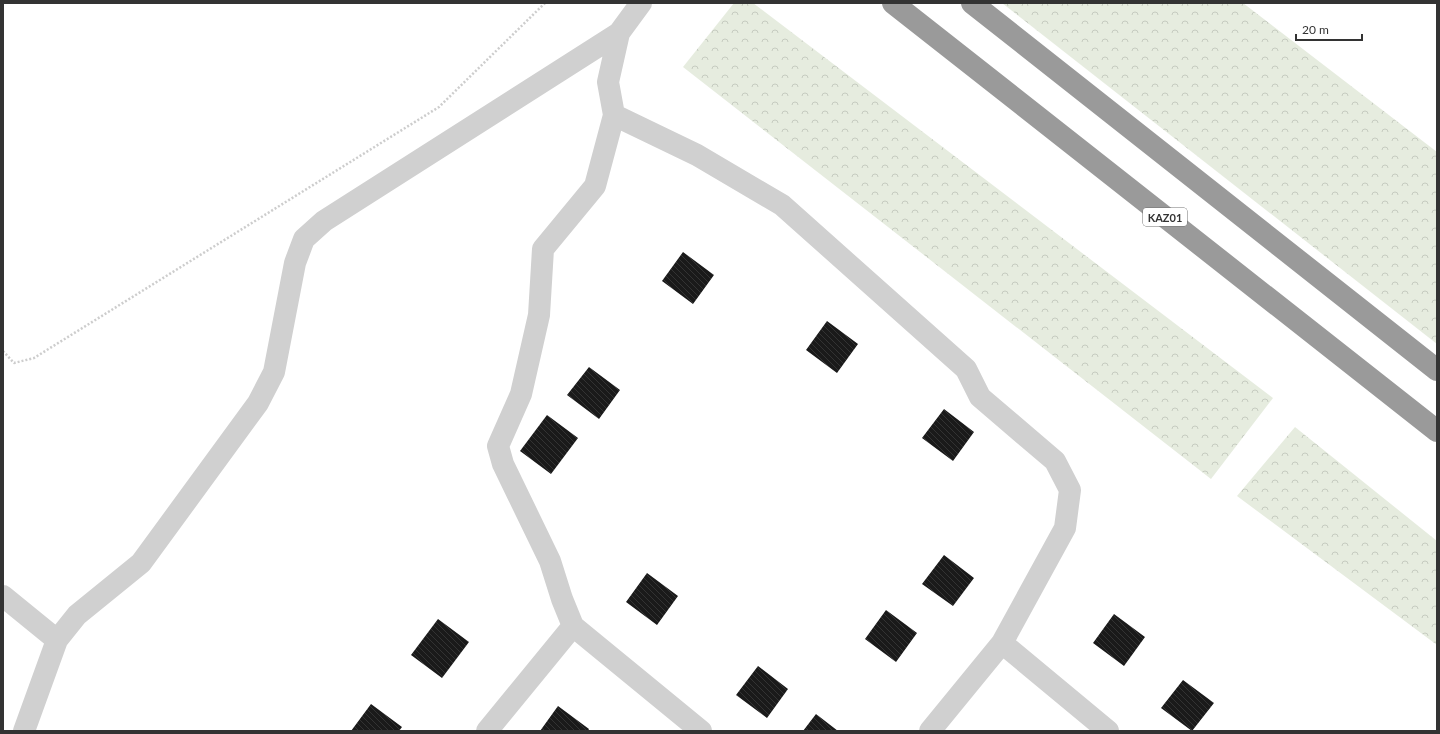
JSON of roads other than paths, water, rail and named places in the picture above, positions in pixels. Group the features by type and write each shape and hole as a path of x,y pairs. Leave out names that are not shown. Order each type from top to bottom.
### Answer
{"highway":[{"name":"KАZ01","path":"893,3 1437,431"},
{"path":"972,3 1437,370"}],"lane":[{"path":"24,731 57,640 77,615 142,564 258,403 274,372 295,263 304,239 324,221 619,33 641,3"},
{"path":"619,33 608,82 614,115 595,186 543,249 539,315 521,394 498,446 503,464 550,561 562,599 573,626 701,731"},
{"path":"614,115 697,155 782,205 966,369 980,396 1055,461 1070,490 1065,528 1002,644 930,731"},
{"path":"3,596 57,640"},
{"path":"487,731 573,626"},
{"path":"1002,644 1108,731"}]}
